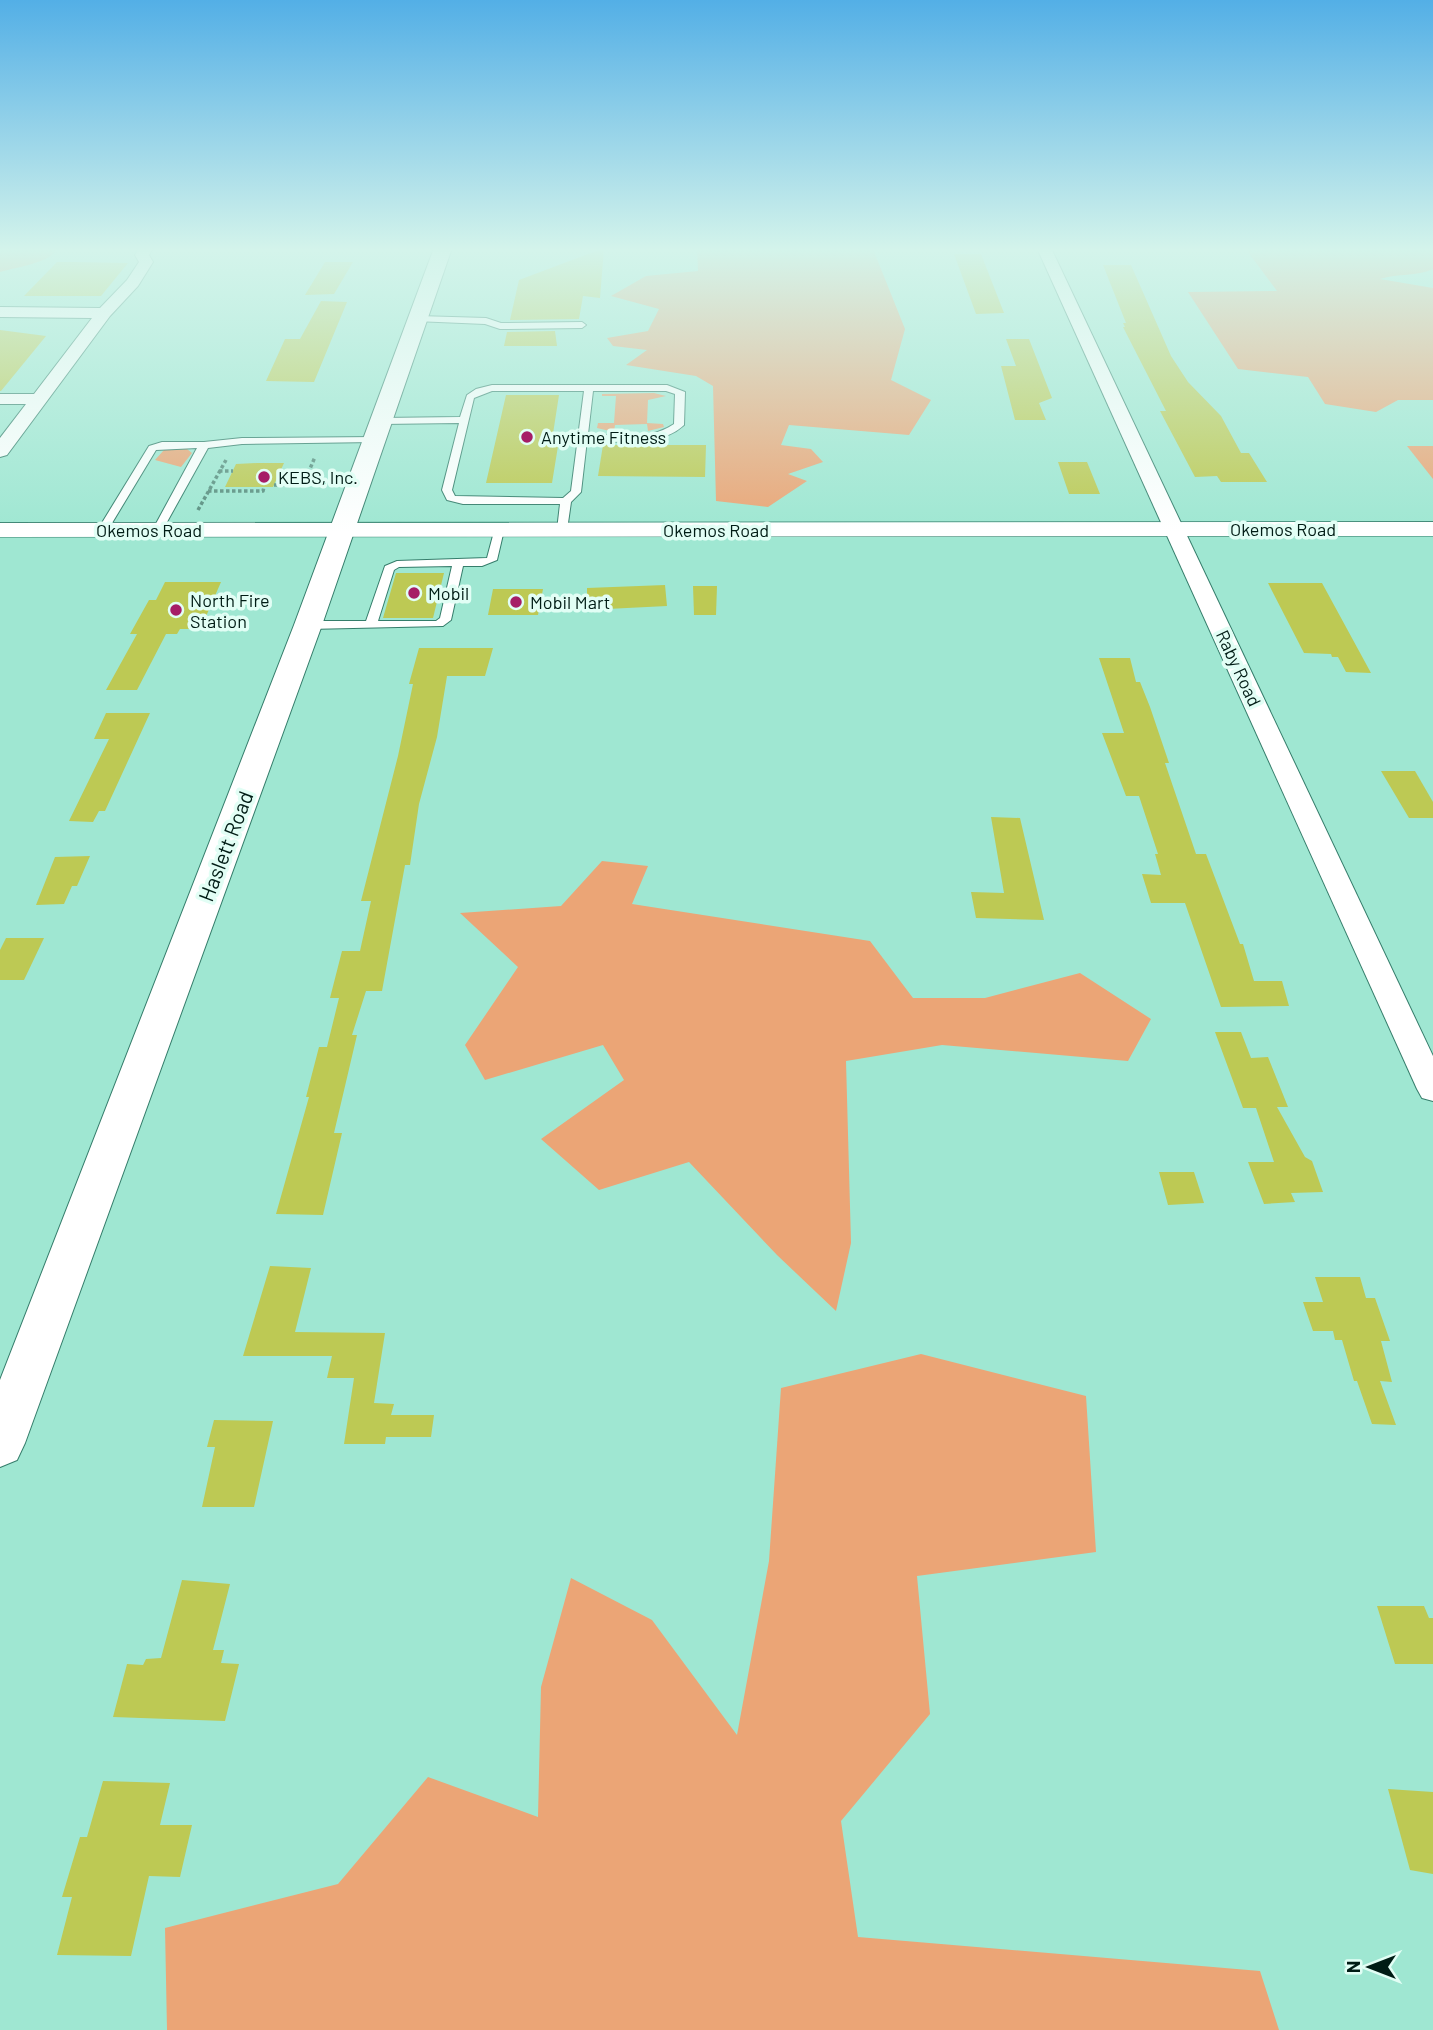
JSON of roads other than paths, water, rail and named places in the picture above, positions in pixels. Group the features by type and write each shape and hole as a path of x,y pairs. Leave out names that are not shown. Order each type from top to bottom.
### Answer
{"main road":[{"name":"Haslett Road","path":"0,1443 308,625 409,343"}],"street":[{"path":"0,451 82,343"},
{"name":"Raby Road","path":"1088,343 1433,1089"},
{"path":"0,399 40,399"},
{"name":"Okemos Road","path":"0,530 1433,529"}],"lane":[{"path":"562,530 566,501 576,492 589,388"},
{"path":"566,501 463,501 448,495 470,397 485,389 677,390 680,394 679,425 666,433 652,436 583,437"},
{"path":"102,531 152,447 378,430 464,420"},
{"path":"157,531 204,445"},
{"path":"371,625 382,603 388,583 387,570 392,565 482,564 492,559 499,530"},
{"path":"308,625 439,624 445,620 443,603 447,583 458,564"}],"place":[{"name":"Anytime Fitness","path":"527,437"},
{"name":"KEBS, Inc.","path":"264,477"},
{"name":"Mobil","path":"414,593"},
{"name":"Mobil Mart","path":"516,602"},
{"name":"North Fire Station","path":"176,610"}]}
